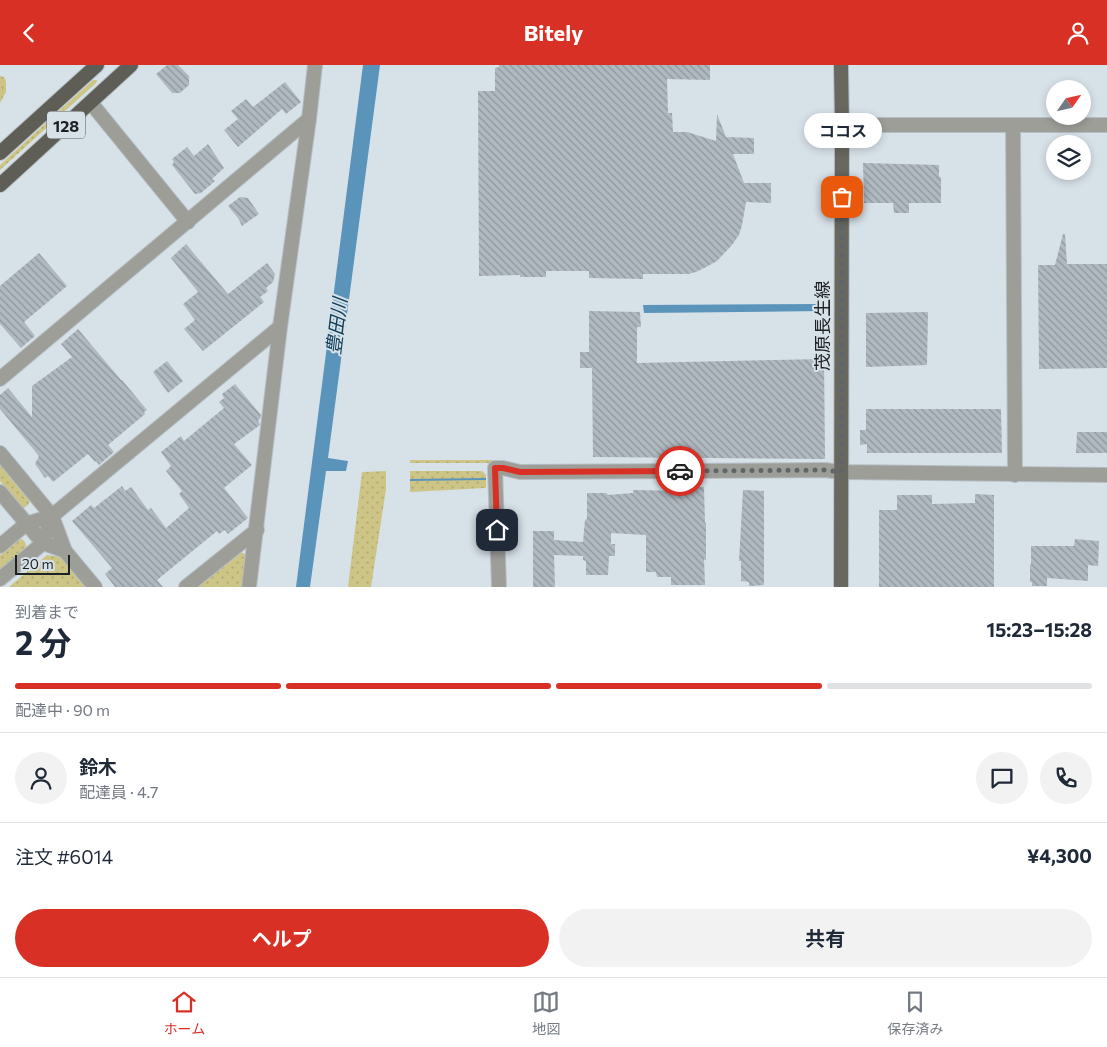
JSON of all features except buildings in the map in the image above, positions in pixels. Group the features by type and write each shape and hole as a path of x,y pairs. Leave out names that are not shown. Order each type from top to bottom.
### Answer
{"highway":[{"name":"128","path":"0,153 97,65"},
{"name":"128","path":"0,185 131,65"}],"main road":[{"name":"茂原長生線","path":"841,65 841,587"}],"street":[{"path":"249,587 280,327 316,65"},
{"path":"91,103 188,222"},
{"path":"0,379 309,119"},
{"path":"842,125 1107,125"},
{"path":"1014,126 1015,475"},
{"path":"0,546 26,523 52,516 280,327"},
{"path":"0,453 52,516 65,551 95,587"},
{"path":"499,587 495,468 520,472 815,470 1015,475 1107,475"},
{"path":"0,492 43,543 65,551"},
{"path":"0,579 43,543 52,516"},
{"path":"186,587 257,530"}],"shaded area":[{"path":"0,76 4,77 6,81 6,92 0,103"},
{"path":"93,80 97,80 96,83 0,170 0,165"},
{"path":"410,460 493,460 492,463 410,463"},
{"path":"0,464 29,499 29,504 24,508 0,481"},
{"path":"386,471 386,489 371,587 348,587 362,472"},
{"path":"410,471 482,471 486,475 486,488 410,492"},
{"path":"22,539 25,542 25,549 0,570 0,555 18,540"},
{"path":"239,551 247,555 243,587 195,587"},
{"path":"47,555 62,557 87,587 9,587"}],"water":[{"name":"豊田川","path":"363,65 380,65 328,458 348,461 346,471 326,471 310,587 296,587"},
{"path":"824,304 823,311 644,313 643,305"},
{"path":"486,478 486,480 410,481 410,479"}],"way so far":[{"path":"680,471 825,470 841,472 842,197"}],"place":[{"name":"ココス","path":"842,197"}],"route":[{"path":"497,530 495,468 520,472 680,471"}]}
